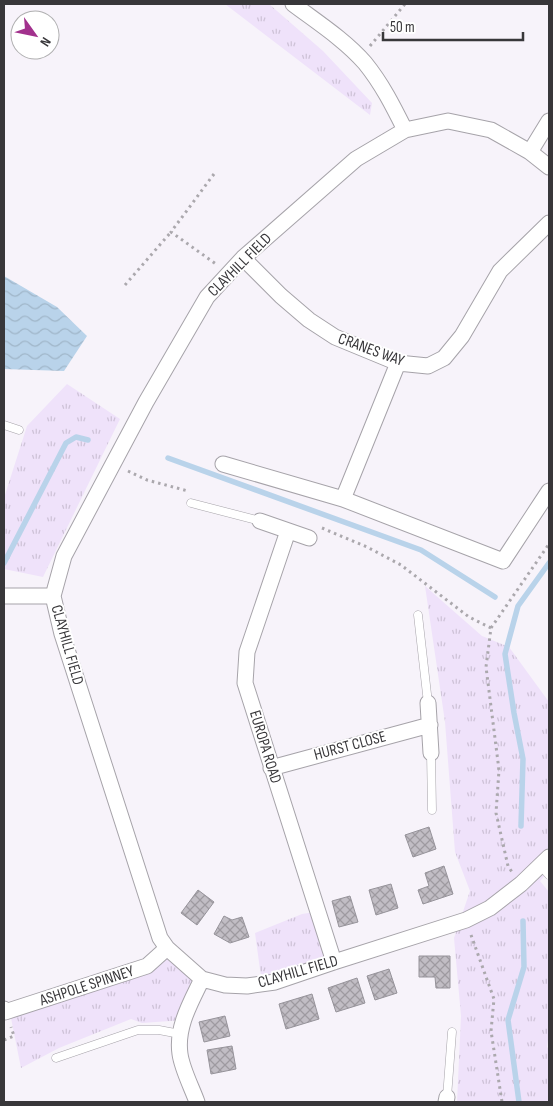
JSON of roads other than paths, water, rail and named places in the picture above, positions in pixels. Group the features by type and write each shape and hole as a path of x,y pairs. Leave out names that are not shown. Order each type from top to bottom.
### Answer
{"street":[{"path":"293,4 335,36 359,58 388,95 405,130"},
{"name":"CLAYHILL FIELD","path":"546,866 490,908 466,920 275,982 247,986 225,985 202,979 167,948 160,938 62,634 53,596 64,556 146,402 207,297 243,258 356,159 405,130 448,121 491,130 530,152 549,167"},
{"path":"530,152 549,121"},
{"name":"CRANES WAY","path":"243,258 281,296 309,320 335,337 398,363 428,366 444,358 462,336 500,271 549,223"},
{"path":"343,499 398,363"},
{"path":"224,464 343,499 503,561 549,491"},
{"path":"260,521 288,531 311,532"},
{"name":"EUROPA ROAD","path":"288,531 247,652 245,683 334,962"},
{"path":"4,596 53,596"},
{"path":"428,702 430,753"},
{"name":"HURST CLOSE","path":"271,768 430,725"},
{"name":"ASHPOLE SPINNEY","path":"4,1009 5,1012 147,966 167,948"},
{"path":"197,1102 180,1054 180,1034 187,1010 202,979"}],"lane":[{"path":"4,425 19,430"},
{"path":"191,503 260,521"},
{"path":"418,615 428,702"},
{"path":"430,753 432,810"},
{"path":"56,1058 138,1030 159,1030 180,1034"},
{"path":"446,1100 452,1032"}],"water":[{"path":"4,276 57,307 87,336 64,371 4,369"}],"waterway":[{"path":"4,563 66,443 76,437 88,440"},
{"path":"168,458 421,550 495,597"},
{"path":"521,826 523,759 505,654 518,606 549,563"},
{"path":"519,1102 508,1020 524,967 523,921"}]}
